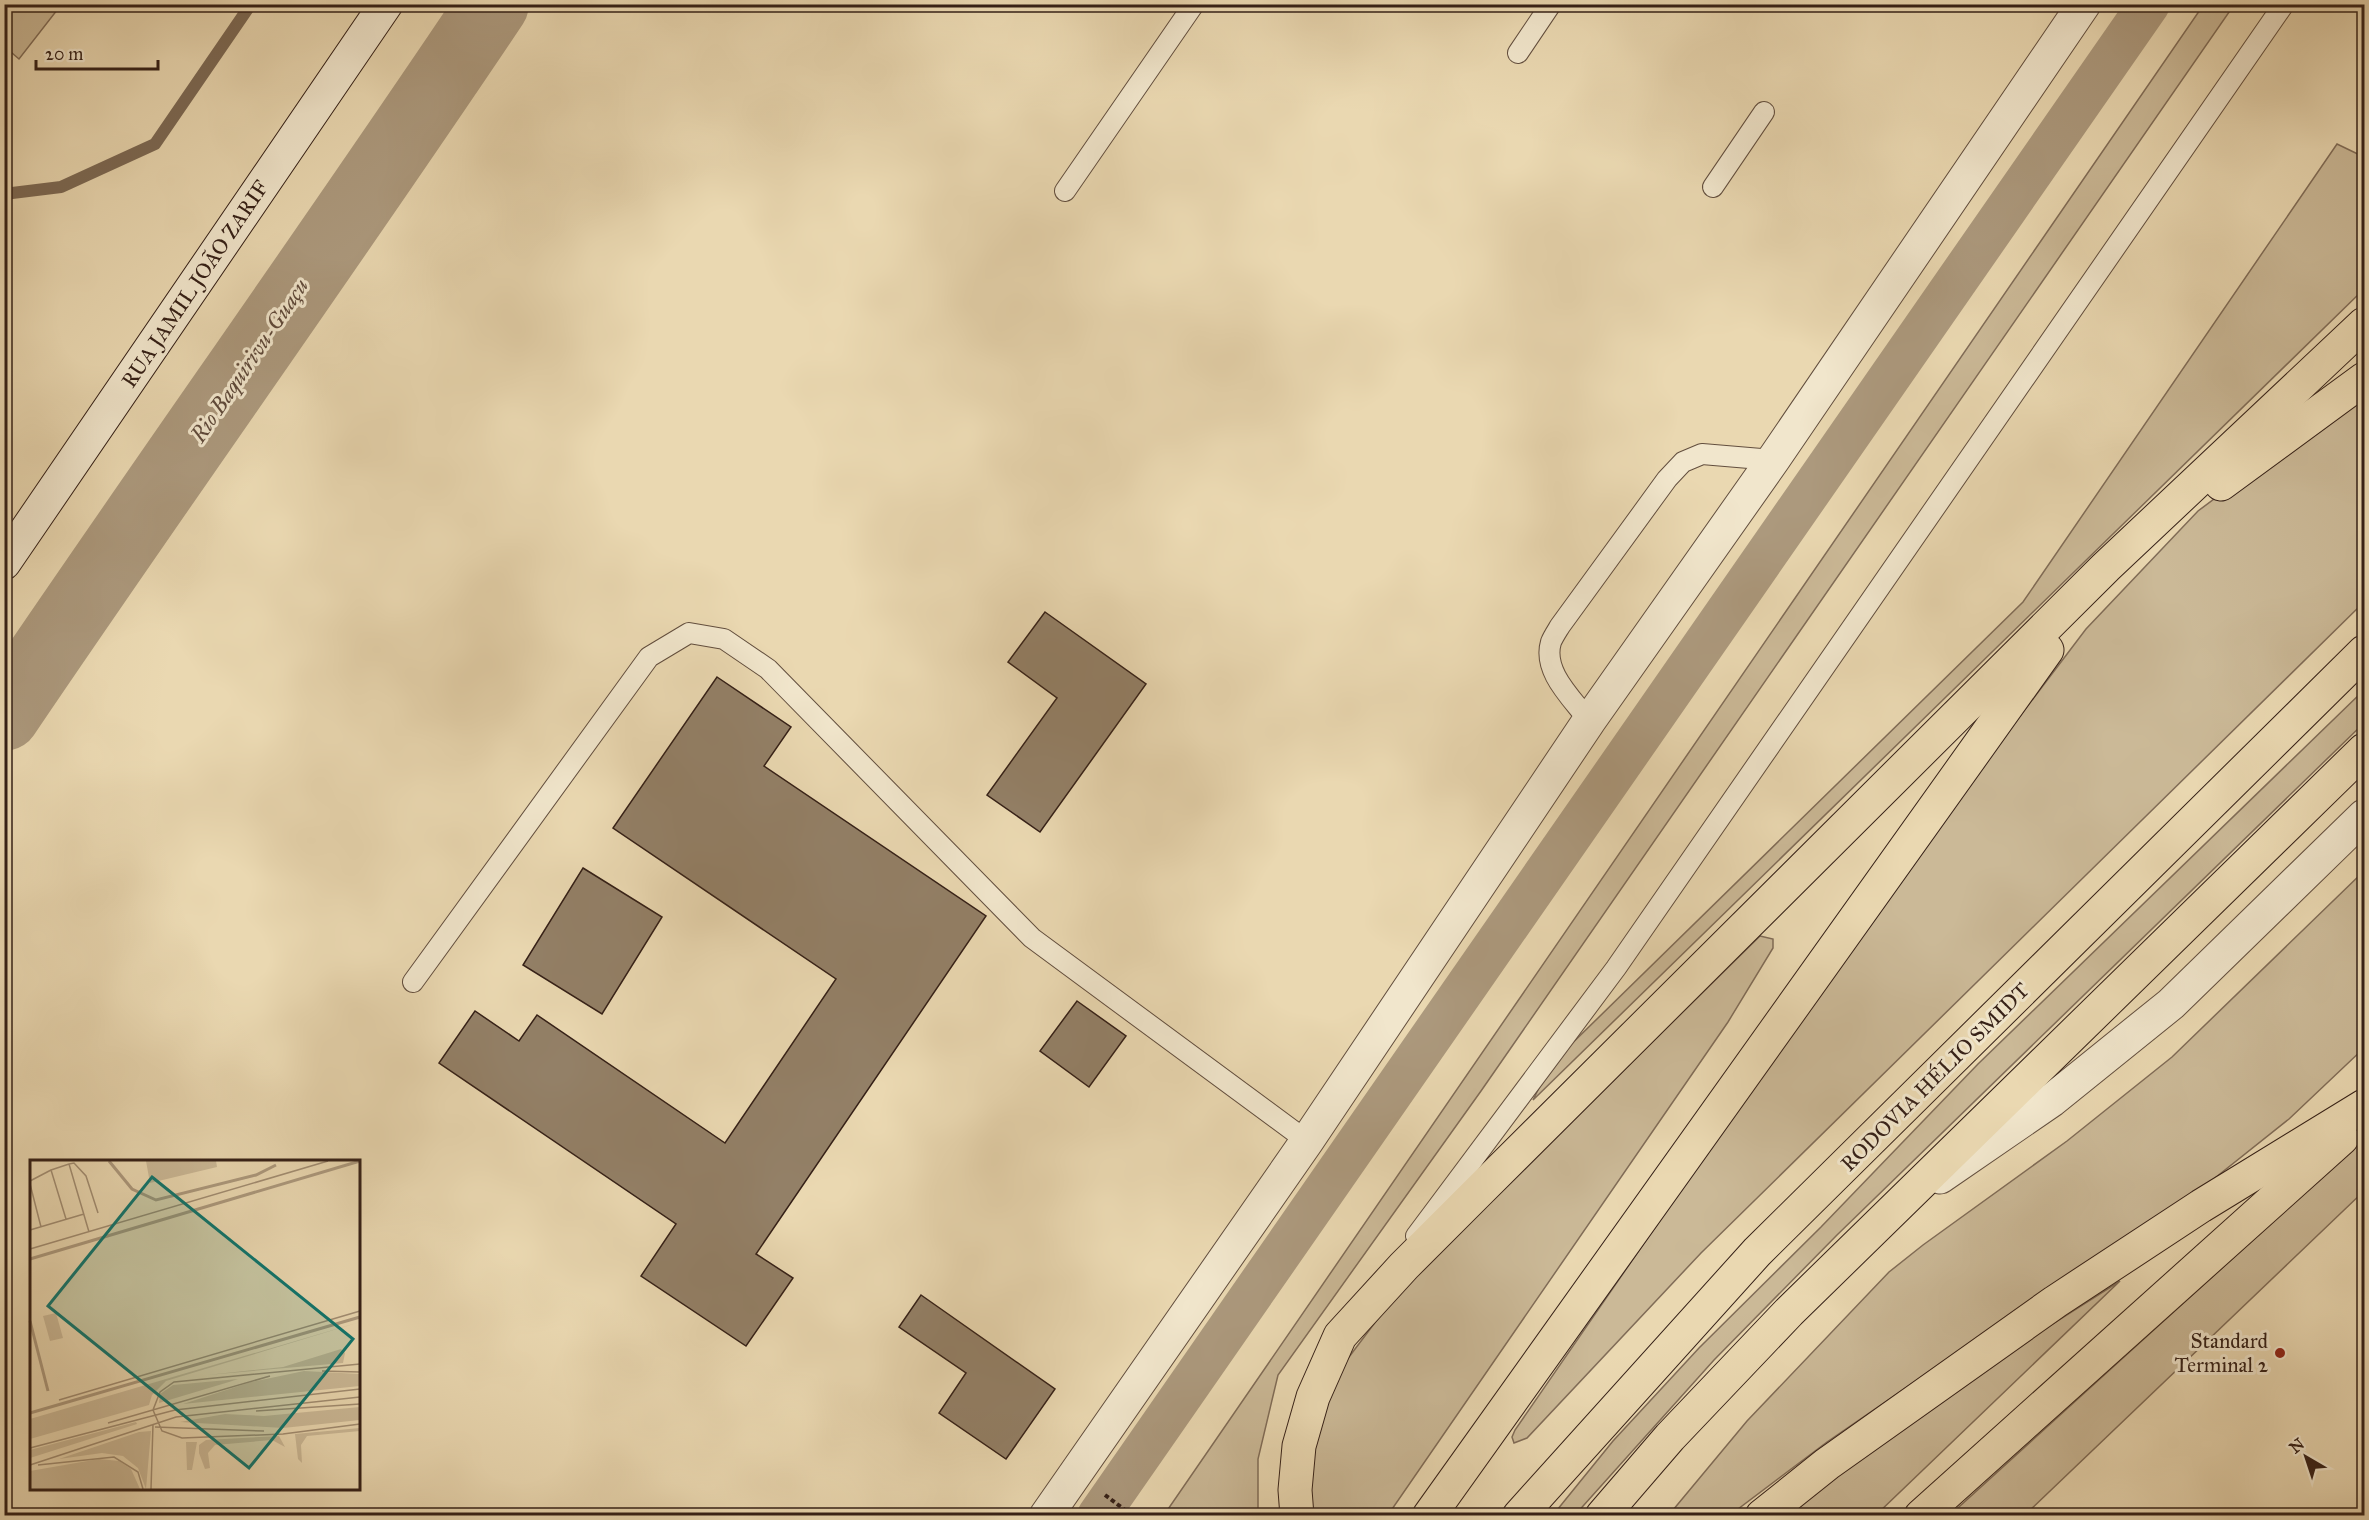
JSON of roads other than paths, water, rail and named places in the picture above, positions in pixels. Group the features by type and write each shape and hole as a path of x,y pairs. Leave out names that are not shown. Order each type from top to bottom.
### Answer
{"main road":[{"path":"1297,1515 1295,1490 1299,1446 1313,1397 1340,1336 1404,1266 1477,1192 2106,567 2364,324"},
{"path":"1429,1515 2106,567 2364,379"},
{"name":"RODOVIA HÉLIO SMIDT","path":"1519,1515 1757,1252 2364,652"},
{"path":"1602,1515 1678,1428 1789,1312 2364,750"},
{"path":"1762,1515 1827,1464 2055,1302 2201,1206 2364,1106"},
{"path":"1921,1515 2364,1118"}],"street":[{"name":"RUA JAMIL JOÃO ZARIF","path":"4,563 386,4"},
{"path":"1046,1515 1306,1141 1589,721 1773,460 2084,4"},
{"path":"1894,1208 2052,1100 2171,1004 2364,816"}],"lane":[{"path":"1065,191 1194,4"},
{"path":"1518,53 1551,4"},
{"path":"1340,1336 1616,969 2284,4"},
{"path":"1713,187 1764,112"},
{"path":"1589,721 1550,665 1551,644 1560,626 1667,479 1683,462 1702,454 1773,460"},
{"path":"413,982 649,657 689,633 724,639 768,669 1032,938 1306,1141"}],"waterway":[{"path":"4,194 61,187 155,144 251,4"},
{"name":"Rio Baquirivu-Guaçu","path":"4,715 493,4"},
{"path":"1098,1516 2149,4"}],"place":[{"name":"Standard Terminal 2","path":"2280,1353"}]}
